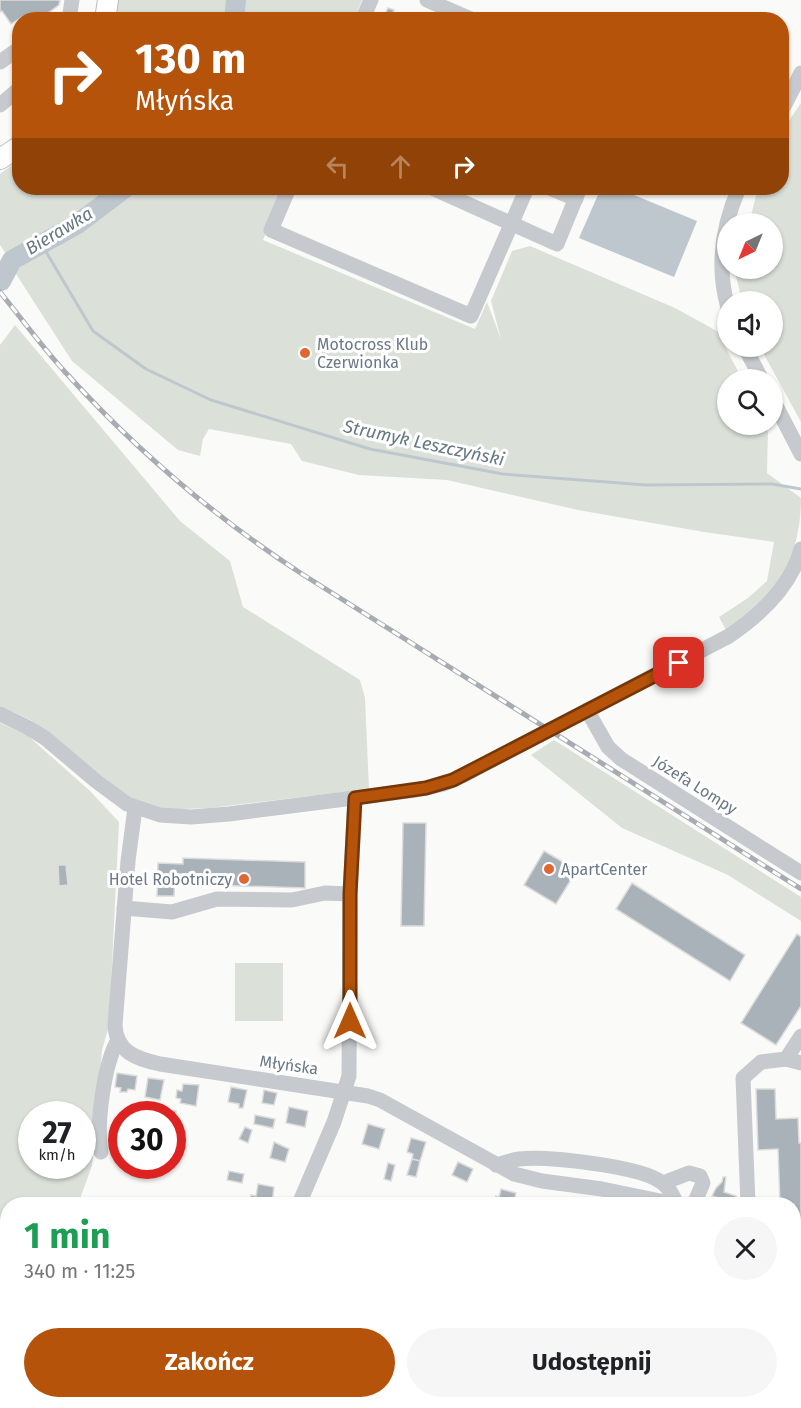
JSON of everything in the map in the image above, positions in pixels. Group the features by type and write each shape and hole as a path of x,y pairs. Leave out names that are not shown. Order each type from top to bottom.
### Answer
{"street":[{"path":"427,0 455,12"},
{"path":"789,96 801,73"},
{"path":"0,105 12,95"},
{"path":"286,195 271,230 471,316 524,195"},
{"path":"448,195 557,244 577,195"},
{"path":"725,291 722,277 722,241 737,195"},
{"path":"783,419 801,454"},
{"path":"0,714 45,738 109,791 135,808 160,815 191,817 229,814 416,790 444,784 472,771 714,644 752,620 769,603 787,581 801,549"},
{"name":"Józefa Lompy","path":"587,711 608,747 621,759 801,873"},
{"path":"302,1197 345,1091 350,1060 350,894 355,798"},
{"path":"101,1152 100,1120 108,1065 118,1040 115,1031 115,1013 135,808"},
{"path":"124,908 172,912 217,899 292,900 325,893 350,894"},
{"path":"748,1197 743,1078 761,1062 794,1061 801,1036"},
{"name":"Młyńska","path":"118,1040 122,1048 131,1055 151,1062 345,1091 380,1100 514,1174 643,1197"},
{"path":"496,1165 520,1159 575,1161 620,1168 652,1177 663,1183 672,1197"},
{"path":"663,1183 688,1173 700,1176 703,1183 697,1197"}],"shaded area":[{"path":"110,0 362,0 357,12 109,12"},
{"path":"801,103 801,422 783,389 783,369 772,369 765,357 783,357 783,291 740,291 737,279 783,279 783,213 752,213 756,195 789,195 789,121"},
{"name":"Motocross Klub Czerwionka","path":"12,165 12,195 282,195 263,240 475,329 487,302 501,339 491,301 512,251 530,246 675,308 717,331 717,357 731,357 737,369 717,369 717,435 768,435 767,473 801,498 798,529 791,558 768,598 757,609 726,630 719,617 748,598 767,581 774,542 578,510 447,480 359,475 302,461 291,444 209,429 203,439 200,456 178,450 72,361 0,245 0,174"},
{"path":"598,195 634,195 697,221 674,277 579,238"},
{"path":"15,325 180,521 230,561 243,607 360,680 365,698 369,789 210,808 157,810 136,803 31,720 0,706 0,345"},
{"path":"0,723 27,735 90,791 119,822 109,1026 102,1050 96,1120 96,1101 18,1101 18,1179 87,1179 81,1197 0,1197"},
{"path":"554,740 801,897 801,921 728,875 622,828 531,755"},
{"path":"235,963 283,963 283,1021 235,1021"}],"building":[{"path":"0,0 60,0 59,5 49,12 12,12 11,24 2,11 0,12"},
{"path":"403,823 426,823 424,926 401,926"},
{"path":"544,851 577,870 556,904 524,885"},
{"name":"Hotel Robotniczy","path":"183,858 305,862 305,888 183,884 183,874 175,874 174,896 157,896 158,863 183,864"},
{"path":"58,865 66,865 68,885 59,886"},
{"path":"632,883 745,955 730,981 616,909"},
{"path":"797,934 801,937 801,1006 776,1045 741,1023"},
{"path":"117,1073 137,1076 135,1090 128,1089 127,1092 120,1092 121,1088 115,1087"},
{"path":"148,1078 164,1080 160,1100 145,1097"},
{"path":"183,1084 199,1085 196,1106 186,1104 186,1101 176,1098 177,1090 182,1091"},
{"path":"231,1087 247,1090 243,1108 239,1108 239,1104 228,1102"},
{"path":"756,1089 775,1089 776,1119 798,1118 799,1143 801,1143 801,1197 780,1197 778,1149 758,1150"},
{"path":"264,1090 277,1093 274,1105 262,1103"},
{"path":"289,1107 308,1111 305,1127 286,1123"},
{"path":"255,1115 275,1119 273,1128 254,1124"},
{"path":"368,1124 385,1129 379,1149 362,1144"},
{"path":"245,1127 252,1130 248,1143 239,1139"},
{"path":"411,1138 426,1142 420,1161 412,1159 413,1154 407,1152"},
{"path":"274,1142 289,1149 285,1162 270,1158"},
{"path":"412,1159 420,1161 416,1177 407,1175"},
{"path":"458,1162 473,1169 467,1182 452,1175"},
{"path":"388,1163 395,1165 391,1181 384,1179"},
{"path":"229,1171 244,1174 242,1183 227,1180"},
{"path":"723,1177 726,1177 724,1192 736,1197 712,1196"},
{"path":"258,1184 274,1187 273,1197 251,1197 251,1195 256,1196"},
{"path":"501,1189 516,1193 515,1197 499,1197"}],"waterway":[{"name":"Bierawka","path":"235,12 236,0"},
{"name":"Bierawka","path":"1,281 12,260 76,225 116,195"},
{"name":"Strumyk Leszczyński","path":"42,245 93,331 146,369 211,400 370,449 503,474 646,485 772,484 801,489"}],"railway":[{"path":"0,292 57,363 120,429 178,481 239,530 302,574 801,889"}],"place":[{"name":"Motocross Klub Czerwionka","path":"305,353"},
{"name":"ApartCenter","path":"549,869"},
{"name":"Hotel Robotniczy","path":"244,879"}],"route":[{"path":"350,1021 350,894 355,798 444,784 679,663"}]}
